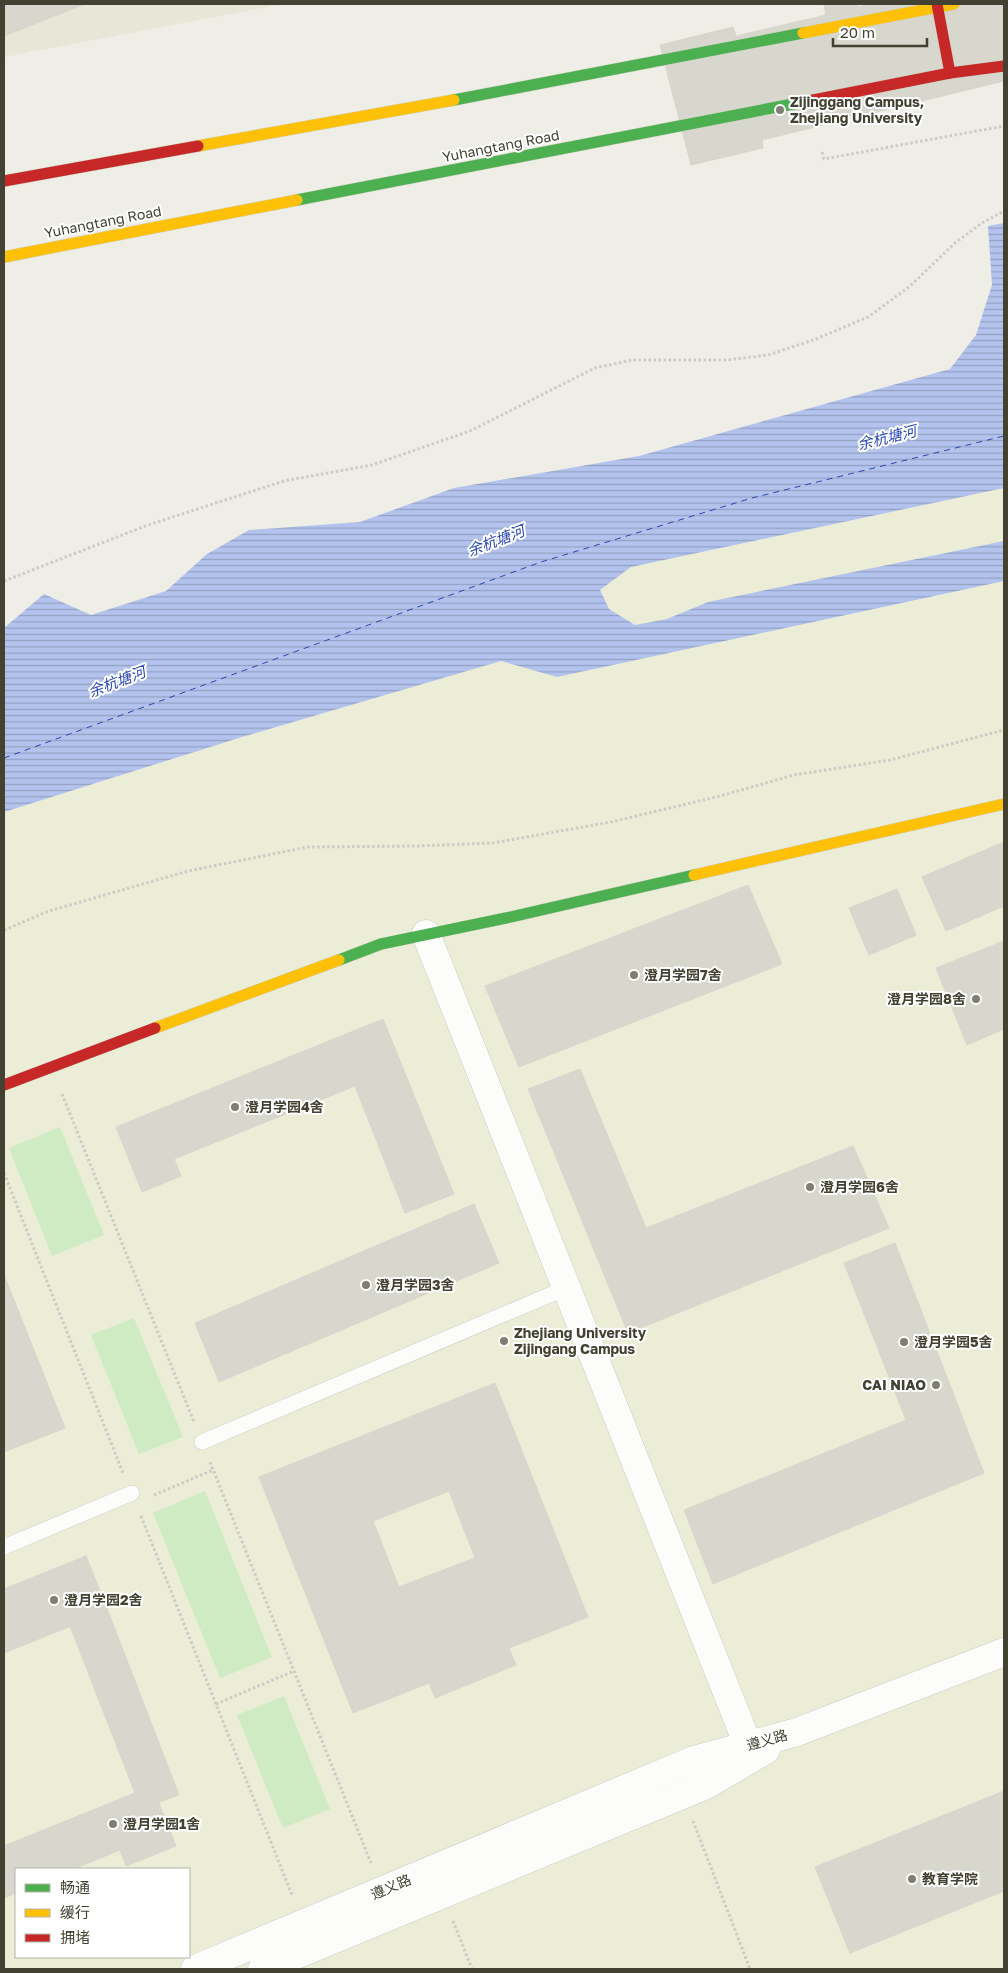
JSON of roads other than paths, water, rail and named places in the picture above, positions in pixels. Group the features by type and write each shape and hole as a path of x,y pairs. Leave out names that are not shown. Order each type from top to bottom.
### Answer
{"main road":[{"path":"4,181 500,92 937,5 954,4"},
{"path":"937,5 950,73"},
{"name":"Yuhangtang Road","path":"4,257 950,73 1004,66"},
{"path":"4,1085 380,944 506,918 1004,804"}],"street":[{"path":"426,934 748,1745"},
{"path":"797,1732 1004,1652"},
{"name":"遵义路","path":"195,1969 694,1760 797,1732"},
{"name":"遵义路","path":"262,1969 706,1785 797,1732"}],"lane":[{"path":"202,1442 566,1288"},
{"path":"4,1547 134,1498"}],"water":[{"name":"余杭塘河","path":"1004,223 1004,488 631,567 600,590 609,609 635,625 667,619 708,602 1004,541 1004,581 557,677 501,661 242,737 4,812 4,628 44,594 91,615 166,591 207,554 249,530 360,522 454,488 639,456 950,369 976,335 992,285 988,226"}],"place":[{"name":"Zijinggang Campus, Zhejiang University","path":"780,110"},
{"name":"澄月学园7舍","path":"634,975"},
{"name":"澄月学园8舍","path":"976,999"},
{"name":"澄月学园4舍","path":"235,1107"},
{"name":"澄月学园6舍","path":"810,1187"},
{"name":"澄月学园3舍","path":"366,1285"},
{"name":"Zhejiang University Zijingang Campus","path":"504,1341"},
{"name":"澄月学园5舍","path":"904,1342"},
{"name":"CAI NIAO","path":"936,1385"},
{"name":"澄月学园2舍","path":"54,1600"},
{"name":"澄月学园1舍","path":"113,1824"},
{"name":"教育学院","path":"912,1879"}]}
